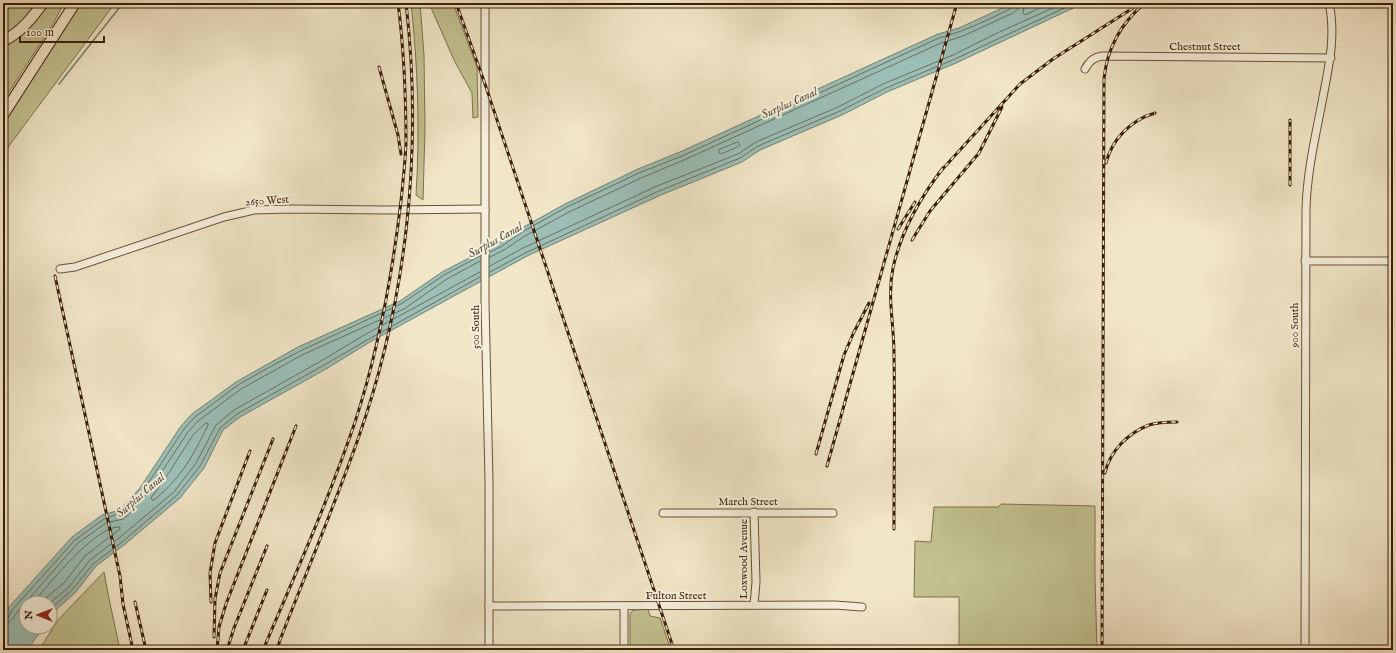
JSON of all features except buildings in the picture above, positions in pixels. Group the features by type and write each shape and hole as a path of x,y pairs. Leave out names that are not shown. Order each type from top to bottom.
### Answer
{"highway":[{"path":"3,41 29,22 43,3"},
{"path":"56,33 70,3"},
{"path":"3,115 75,3"}],"street":[{"name":"500 South","path":"485,3 486,386 489,481 489,650"},
{"name":"900 South","path":"1305,650 1306,204 1309,174 1331,58 1333,32 1329,3"},
{"name":"Chestnut Street","path":"1085,69 1091,61 1102,56 1331,58"},
{"name":"2650 West","path":"60,269 75,267 224,217 254,210 485,209"},
{"path":"1305,261 1393,261"},
{"name":"Loxwood Avenue","path":"754,512 756,582 754,606"},
{"name":"March Street","path":"663,513 833,513"},
{"name":"Fulton Street","path":"489,606 835,605 862,607"},
{"path":"624,606 624,645"}],"green space":[{"path":"3,3 39,3 36,8 3,39"},
{"path":"47,3 64,3 53,24 3,101 3,46 23,33"},
{"path":"80,3 115,3 3,154 3,124"},
{"path":"411,3 420,3 424,55 425,129 423,200 416,195 418,99"},
{"path":"429,3 453,3 477,67 478,117 473,118 472,93 454,60"},
{"path":"1001,504 1095,506 1097,650 959,650 959,597 914,597 915,541 931,542 934,507 998,507"},
{"path":"104,572 120,650 39,650 48,635 58,635 58,620"},
{"path":"648,609 650,616 660,618 671,650 633,650 630,648 630,614 633,610"}],"water":[{"name":"Surplus Canal","path":"1013,3 1084,3 956,63 887,92 842,115 760,150 742,162 661,195 527,256 370,342 326,369 240,417 223,430 204,468 180,498 124,545 96,566 75,593 58,608 58,595 20,595 72,537 102,515 120,510 140,488 181,426 192,414 236,382 298,347 400,301 442,272 500,242 565,204 638,169 680,152 938,34 959,28"},
{"path":"18,597 18,635 38,635 27,650 3,650 3,618 9,607"}],"waterway":[{"path":"59,84 123,3"}],"railway":[{"path":"263,650 311,537 345,451 371,367 384,313 397,229 406,144 406,109 402,38 398,3"},
{"path":"277,650 358,439 375,386 389,333 407,224 411,169 413,114 411,58 406,3"},
{"path":"456,3 485,84 674,650"},
{"path":"827,466 957,3"},
{"path":"1102,650 1104,79 1108,57 1117,37 1129,19 1145,3"},
{"path":"939,173 1020,84 1053,59 1133,8"},
{"path":"379,67 398,135 401,154"},
{"path":"912,240 930,211 979,153 1002,107"},
{"path":"1106,163 1118,138 1138,120 1155,113"},
{"path":"1290,120 1290,185"},
{"path":"894,529 894,342 891,279 901,241 912,215 943,168"},
{"path":"898,229 915,202"},
{"path":"55,276 120,576 123,604 133,650"},
{"path":"816,454 844,355 869,303"},
{"path":"1105,473 1107,465 1116,450 1127,438 1141,428 1163,422 1177,422"},
{"path":"217,650 219,627 226,604 296,426"},
{"path":"214,637 215,599 220,573 273,439"},
{"path":"211,602 210,573 215,543 250,451"},
{"path":"227,650 234,628 267,546"},
{"path":"243,650 267,590"},
{"path":"135,602 146,650"}]}
